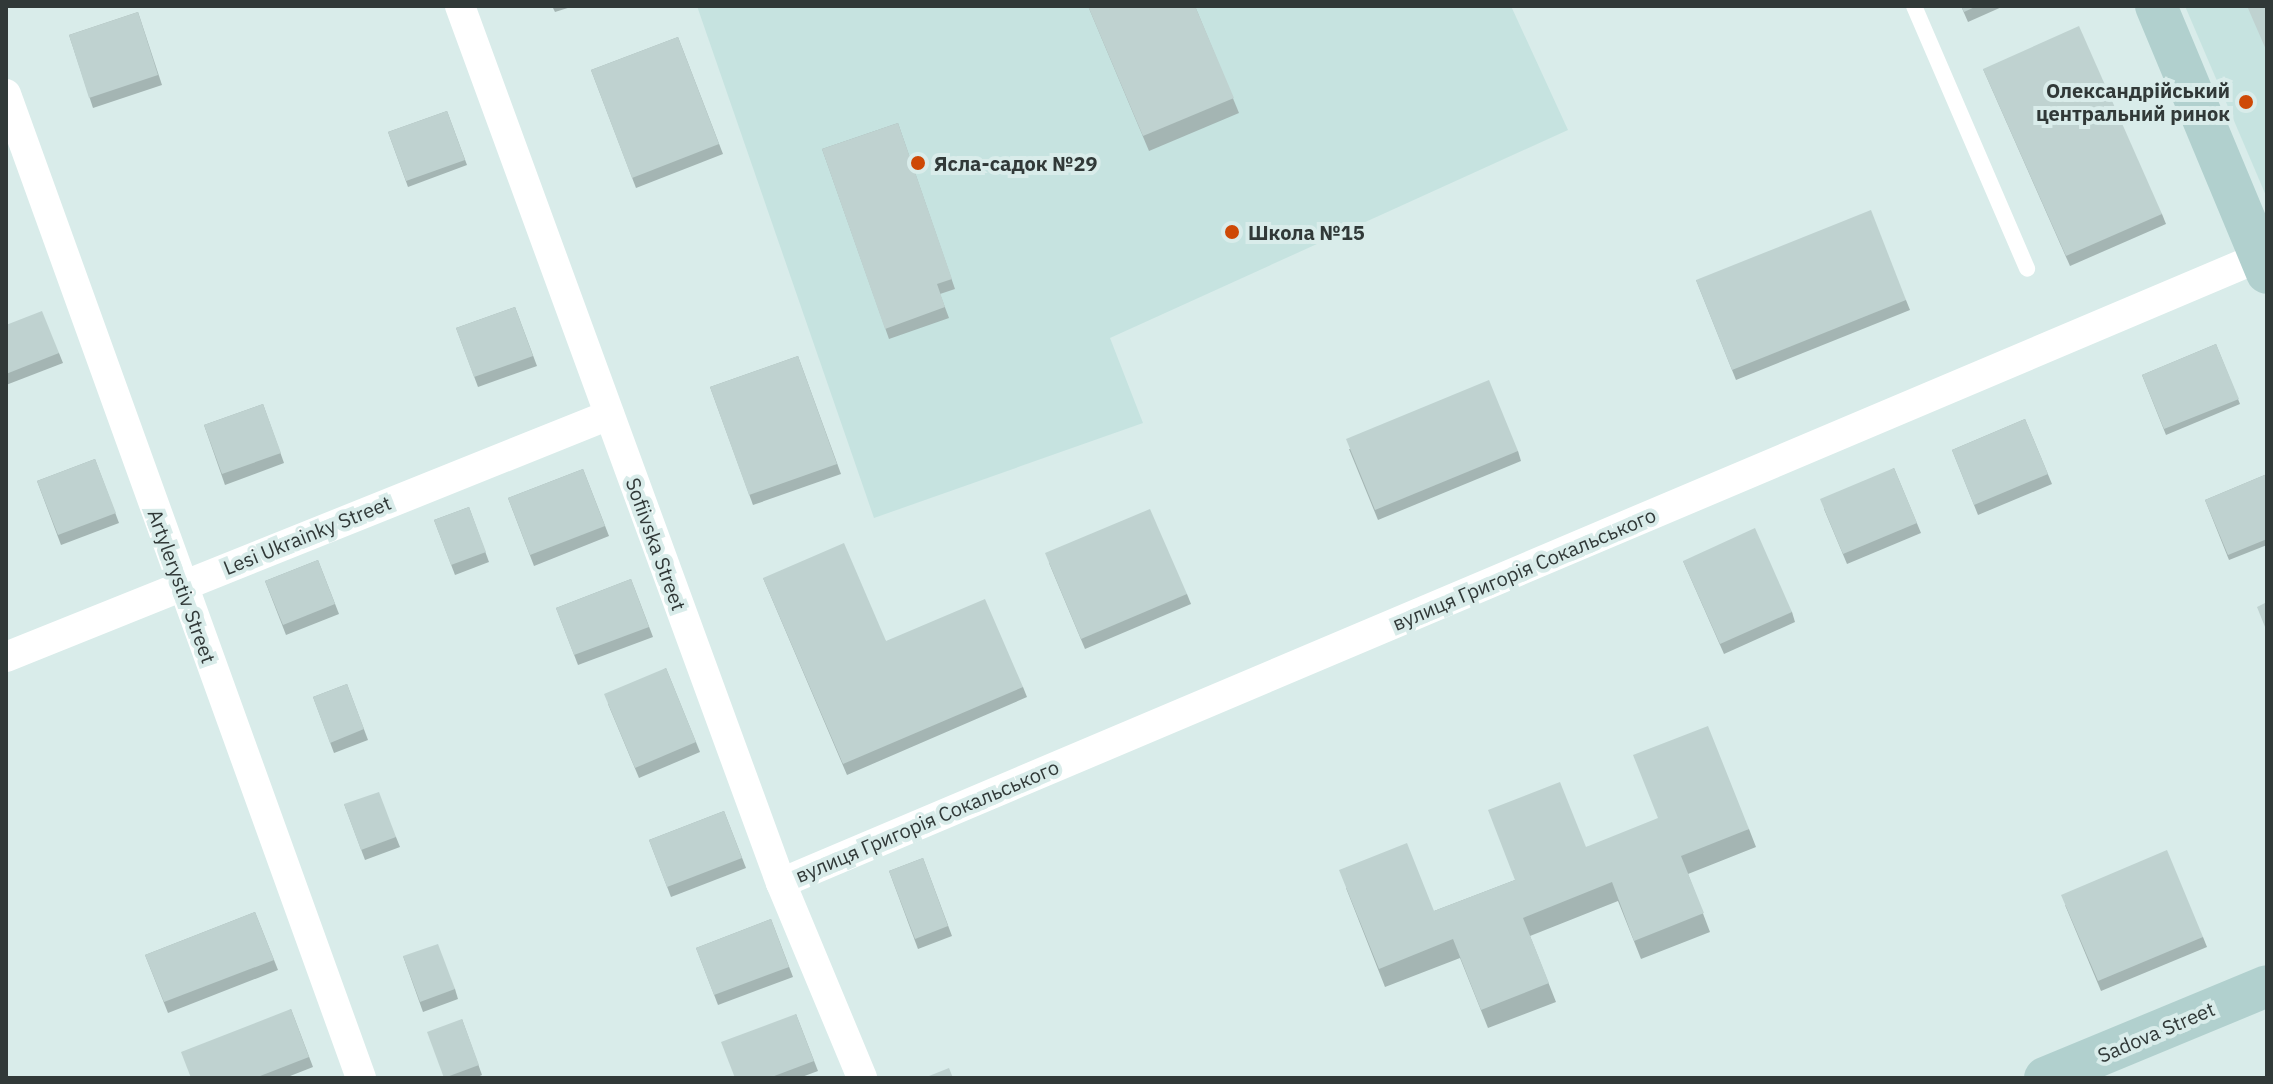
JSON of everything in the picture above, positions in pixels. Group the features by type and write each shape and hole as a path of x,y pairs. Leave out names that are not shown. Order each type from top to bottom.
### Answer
{"street":[{"name":"Sofiivska Street","path":"460,6 781,883 862,1078"},
{"path":"2156,6 2265,261"},
{"name":"Artylerystiv Street","path":"6,94 361,1078"},
{"name":"вулиця Григорія Сокальського","path":"781,883 2265,261"},
{"name":"Lesi Ukrainky Street","path":"6,657 609,415"},
{"name":"Sadova Street","path":"2045,1078 2267,986"}],"lane":[{"path":"1914,6 2027,269"}],"shaded area":[{"path":"697,6 1511,6 1568,130 1110,338 1143,423 874,518"},
{"name":"Олександрійський центральний ринок","path":"2185,6 2267,6 2267,198"}],"building":[{"path":"1088,6 1195,6 1234,98 1143,136"},
{"path":"1961,6 1977,6 1964,12"},
{"path":"2247,6 2267,6 2267,52"},
{"path":"138,12 158,75 89,98 69,35"},
{"path":"2079,26 2162,214 2066,256 1983,69"},
{"path":"678,37 719,144 632,178 591,70"},
{"path":"447,111 465,160 406,181 388,132"},
{"path":"898,123 952,279 937,284 945,307 885,329 822,149"},
{"path":"1871,210 1906,300 1732,370 1696,280"},
{"path":"515,307 533,356 474,377 456,328"},
{"path":"42,311 59,353 6,374 6,325"},
{"path":"2216,344 2239,399 2164,429 2142,375"},
{"path":"798,356 837,464 749,495 710,387"},
{"path":"1489,380 1518,451 1375,510 1346,439"},
{"path":"263,404 281,453 222,474 204,425"},
{"path":"2025,419 2048,474 1974,505 1952,450"},
{"path":"95,459 116,513 58,535 37,481"},
{"path":"1894,468 1917,523 1843,554 1820,499"},
{"path":"583,469 605,526 530,555 508,498"},
{"path":"2267,474 2267,539 2228,555 2205,500"},
{"path":"469,507 486,552 451,565 434,520"},
{"path":"1150,509 1187,594 1081,639 1045,553"},
{"path":"1755,528 1792,612 1720,644 1683,561"},
{"path":"844,543 886,641 985,599 1023,687 843,764 763,578"},
{"path":"318,560 335,604 283,625 265,581"},
{"path":"631,579 649,627 574,655 556,608"},
{"path":"2267,602 2267,632 2257,607"},
{"path":"666,668 696,742 635,768 604,694"},
{"path":"347,684 364,729 330,743 313,697"},
{"path":"1708,726 1749,829 1681,856 1704,913 1634,941 1612,882 1523,918 1549,983 1481,1010 1453,939 1379,969 1339,870 1407,843 1434,911 1515,880 1488,810 1560,782 1586,847 1658,818 1633,755"},
{"path":"379,792 396,837 361,850 344,804"},
{"path":"724,811 742,858 667,887 649,840"},
{"path":"2167,850 2203,937 2098,981 2061,895"},
{"path":"923,858 948,926 915,939 889,871"},
{"path":"255,912 274,960 164,1002 145,955"},
{"path":"771,919 789,967 714,995 696,948"},
{"path":"438,944 455,989 420,1002 403,956"},
{"path":"291,1009 309,1057 255,1078 191,1078 181,1052"},
{"path":"796,1014 814,1061 769,1078 735,1078 721,1042"},
{"path":"462,1019 479,1065 444,1078 427,1032"},
{"path":"949,1068 953,1078 924,1078"}],"place":[{"name":"Олександрійський центральний ринок","path":"2246,102"},
{"name":"Ясла-садок №29","path":"918,163"},
{"name":"Школа №15","path":"1232,232"}]}
